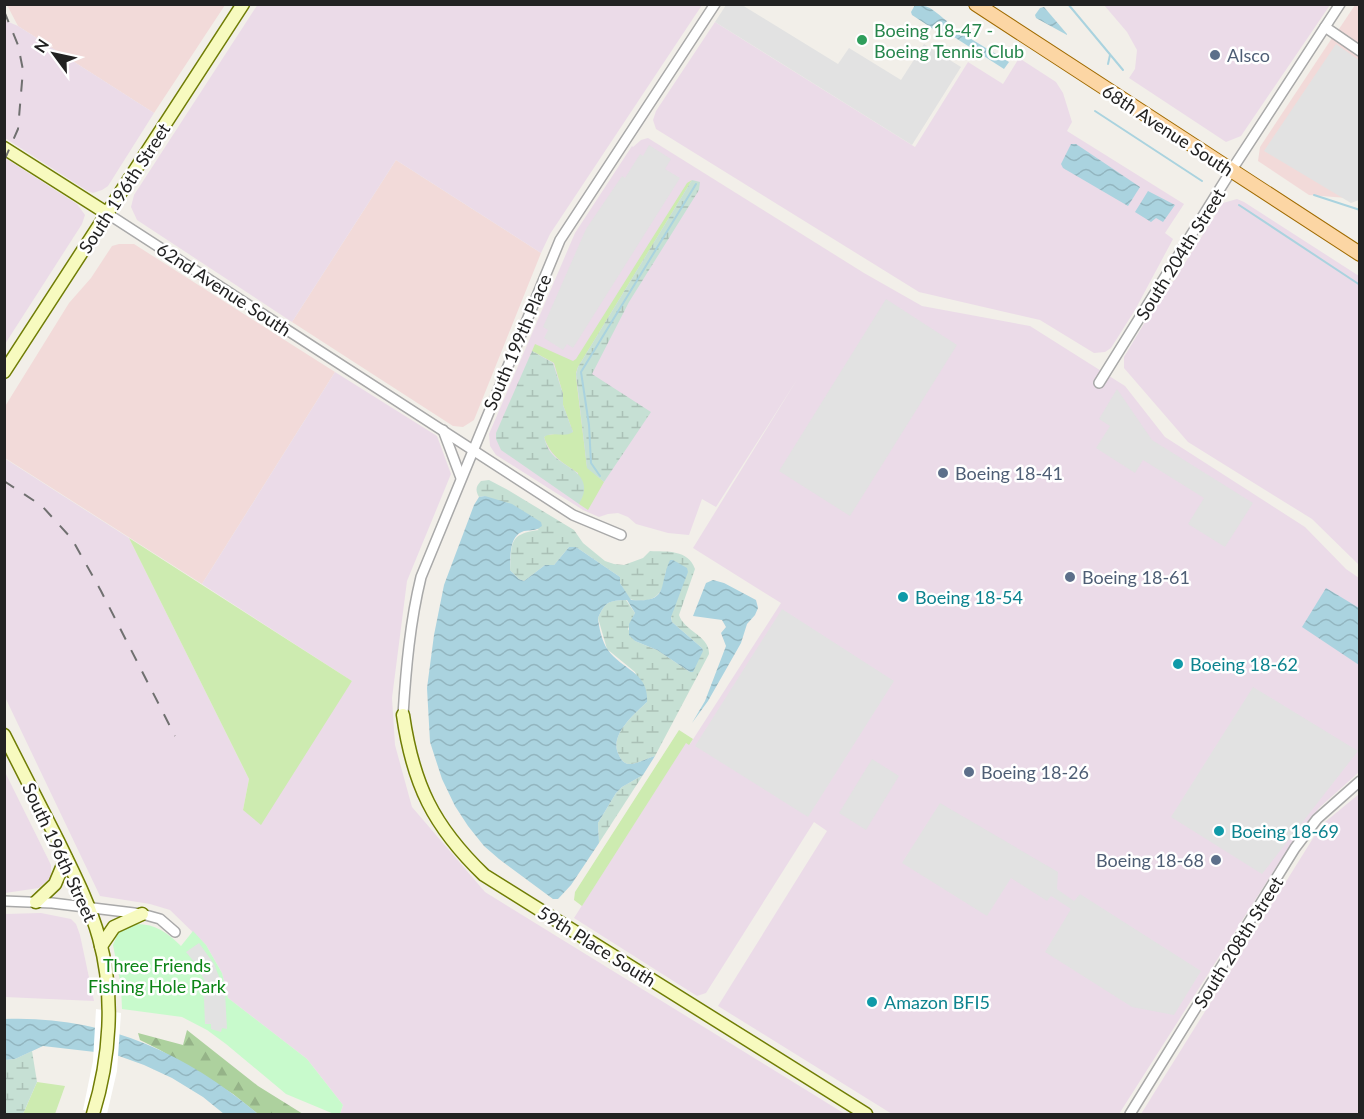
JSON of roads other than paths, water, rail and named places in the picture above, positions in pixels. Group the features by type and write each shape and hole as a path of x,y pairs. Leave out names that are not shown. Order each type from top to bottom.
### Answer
{"main road":[{"name":"South 196th Street","path":"4,372 243,4"},
{"name":"68th Avenue South","path":"976,4 1359,254"},
{"name":"62nd Avenue South","path":"4,148 108,214"},
{"name":"59th Place South","path":"403,715 406,739 427,803 442,829 462,854 484,874 506,890 866,1114"},
{"name":"South 196th Street","path":"4,735 66,858 88,906 101,946 108,1002 106,1049 103,1074 93,1114"},
{"path":"36,902 55,884 66,858"},
{"path":"101,946 114,927 142,914"}],"street":[{"name":"South 199th Place","path":"403,715 414,605 421,577 560,240 716,4"},
{"name":"South 204th Street","path":"1099,383 1231,171 1341,4"},
{"path":"1324,27 1359,51"},
{"name":"62nd Avenue South","path":"108,214 573,515 621,535"},
{"path":"442,430 461,478"},
{"name":"South 208th Street","path":"1130,1114 1295,848 1317,819 1357,786"},
{"path":"4,901 88,906 142,914 160,919 175,932"}],"water":[{"path":"915,5 929,8 947,21 944,25 949,28 946,35 912,15 911,12"},
{"path":"1044,7 1067,35 1036,18 1035,15 1040,8"},
{"path":"958,31 1009,62 1004,69 954,37"},
{"path":"1071,144 1076,144 1140,187 1128,206 1063,168 1061,164"},
{"path":"1148,191 1175,205 1163,222 1156,218 1151,222 1135,212"},
{"path":"485,496 512,504 541,522 540,528 524,531 513,542 510,570 524,581 545,565 554,565 569,547 576,547 620,577 620,583 631,600 652,599 657,596 661,591 670,560 687,568 688,572 671,617 672,622 703,651 693,672 690,672 657,650 635,641 629,635 629,624 635,613 627,600 608,603 603,608 598,618 606,647 614,657 634,672 644,684 646,692 647,702 620,732 616,746 618,753 628,764 655,756 643,775 616,793 598,823 599,843 571,885 558,899 553,899 484,846 455,806 442,779 430,742 427,688 444,585 474,505 479,497"},
{"path":"713,580 724,583 756,600 758,608 747,624 741,643 708,701 692,723 705,701 726,646 721,633 726,627 722,620 693,616 706,583"},
{"path":"1326,588 1359,608 1359,665 1302,627"},
{"path":"4,1019 40,1019 75,1023 140,1042 201,1072 258,1114 224,1114 203,1097 172,1078 119,1056 43,1046 15,1059 5,1060"}],"waterway":[{"path":"1068,4 1123,70"},
{"path":"1108,64 1110,55"},
{"path":"1095,111 1202,181"},
{"path":"600,476 591,463 589,425 581,372 696,184"},
{"path":"1314,195 1360,210"},
{"path":"1239,205 1360,285"}],"railway":[{"path":"4,11 18,45 23,70 18,129 4,161"},
{"path":"4,481 42,506 72,539 175,736"}],"place":[{"name":"Boeing 18-47 - Boeing Tennis Club","path":"862,40"},
{"name":"Alsco","path":"1215,55"},
{"name":"Boeing 18-41","path":"943,473"},
{"name":"Boeing 18-61","path":"1070,577"},
{"name":"Boeing 18-54","path":"903,597"},
{"name":"Boeing 18-62","path":"1178,664"},
{"name":"Boeing 18-26","path":"969,772"},
{"name":"Boeing 18-69","path":"1219,831"},
{"name":"Boeing 18-68","path":"1216,860"},
{"name":"Amazon BFI5","path":"872,1002"}],"park label":[{"name":"Three Friends Fishing Hole Park","path":"157,975"}]}
